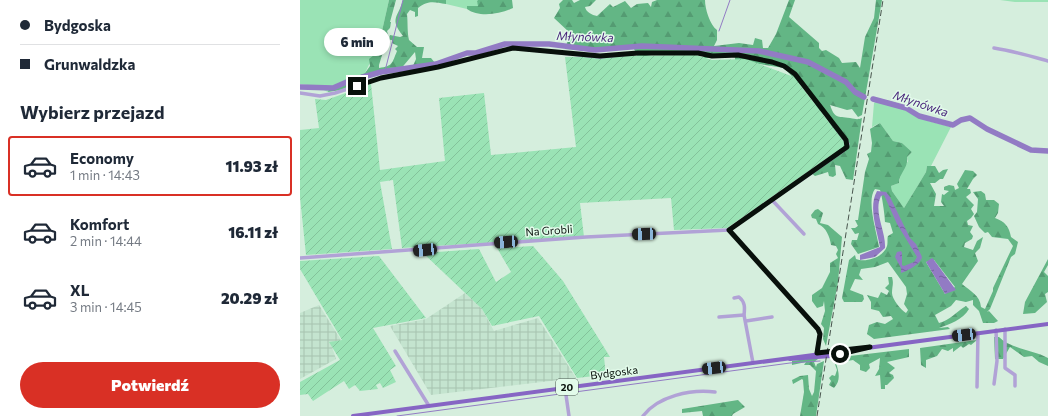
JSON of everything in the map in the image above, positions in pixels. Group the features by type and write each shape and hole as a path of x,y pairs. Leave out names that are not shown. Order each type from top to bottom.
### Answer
{"main road":[{"name":"Bydgoska","path":"353,416 754,363 817,353 1048,324"},
{"name":"Bydgoska","path":"782,359 831,356 870,347"}],"street":[{"path":"300,93 320,96 335,93 381,78 438,67 513,48 600,56 638,53 698,53 712,56 738,55 784,66 795,74 848,144 844,150 729,230 818,329 820,334 817,353 812,358"},
{"path":"994,48 1018,52 1048,61"},
{"path":"772,200 804,234"},
{"name":"Na Grobli","path":"300,258 586,237 729,230"},
{"path":"734,298 738,297 743,301 745,308 744,315 754,363"},
{"path":"719,317 744,315"},
{"path":"746,321 772,317"},
{"path":"1005,329 1004,364 1005,368 1015,375 1015,386"},
{"path":"994,384 997,361 996,330"},
{"path":"977,387 978,333"},
{"path":"395,351 429,406"},
{"path":"565,388 569,416"},
{"path":"643,416 650,407 664,399 707,391 715,392"}],"shaded area":[{"path":"465,293 482,309 494,331 538,318 576,378 431,395 390,326 426,319"},
{"path":"319,305 341,340 332,347 336,359 300,379 300,313"}],"green space":[{"path":"300,0 389,0 382,31 383,36 365,73 329,88 328,92 315,86 300,84"},
{"path":"389,0 396,0 390,22 390,28 387,31 389,38 390,35 400,37 403,36 396,25 396,18 403,0 446,0 446,4 431,2 422,5 418,8 418,16 415,17 415,12 410,10 407,14 409,40 417,47 424,47 422,58 431,58 435,63 412,68 416,59 415,52 399,71 378,74 341,90 328,92 329,88 365,73 370,66 369,59 374,55 380,43 386,42 379,68 390,65 393,61 397,51 395,49 398,46 392,43 392,40 381,39 383,36 382,31"},
{"path":"446,0 478,0 479,6 467,6 467,9 446,4"},
{"path":"478,0 512,0 513,8 490,14 472,12 467,9 467,6 478,6"},
{"path":"563,0 572,0 574,3 580,0 596,0 590,6 585,7 590,13 597,16 610,4 613,7 625,1 631,8 637,4 648,3 651,7 652,2 657,0 705,0 708,16 714,28 717,30 717,40 714,46 739,43 753,45 755,38 762,40 763,48 768,48 776,34 789,0 795,0 789,17 819,43 819,48 822,51 826,50 839,58 842,63 856,62 860,68 865,37 874,18 876,0 882,0 862,115 858,117 852,109 847,110 830,105 833,113 839,117 856,119 862,118 853,180 846,179 840,166 835,165 836,175 833,177 829,176 828,172 815,176 811,173 835,152 831,128 826,117 818,110 811,96 784,68 735,60 735,57 731,56 704,58 701,53 677,55 675,52 670,52 638,57 634,49 592,51 565,49 570,33 554,18 560,8 559,4"},
{"path":"1000,0 1048,0 1048,2 1015,2"},
{"path":"696,55 712,60 746,59 794,77 845,143 843,147 727,228 674,230 671,198 580,203 584,237 402,248 393,180 380,182 392,249 306,255 300,197 300,130 319,128 315,99 326,100 371,84 380,170 445,161 439,98 484,93 491,155 576,147 565,57"},
{"path":"879,99 900,104 929,119 928,121 951,127 931,166 927,166 926,172 904,208 892,191 891,186 899,183 901,173 908,161 907,157 912,152 902,143 893,141 880,123 872,127 874,103"},
{"path":"880,123 893,141 902,143 912,152 907,157 907,164 899,179 899,183 891,186 892,191 904,208 926,172 927,166 935,166 939,173 948,169 943,179 940,179 935,183 930,183 936,194 934,206 944,206 941,202 942,194 944,195 949,191 944,190 944,187 949,185 954,186 955,190 959,188 957,184 965,170 973,171 977,175 967,189 970,189 971,193 966,197 974,205 971,209 974,214 967,221 968,225 973,226 970,232 973,236 972,239 965,243 964,247 973,250 977,241 983,237 980,248 975,253 978,261 962,284 977,296 981,307 985,309 993,288 1013,246 1008,239 992,237 988,232 985,233 979,227 974,216 977,212 978,199 973,192 981,191 985,194 986,200 994,200 999,204 998,213 995,218 1006,225 1011,237 1018,242 1015,254 1011,257 990,309 987,312 989,311 998,321 994,323 983,323 979,311 973,305 973,300 966,302 956,300 951,306 935,315 939,323 943,322 966,306 969,309 963,316 956,321 939,328 948,327 950,329 874,339 867,334 869,325 877,322 885,324 893,319 891,316 883,317 879,311 871,309 871,302 867,295 878,298 881,292 887,295 889,291 885,288 889,284 888,277 892,277 892,295 895,301 906,313 908,310 904,304 907,294 906,287 888,262 875,267 861,269 859,275 863,280 855,279 850,290 863,295 864,299 862,302 844,302 842,298 849,260 855,255 856,259 860,260 869,260 879,256 885,250 888,236 893,233 890,223 885,222 880,190 875,189 872,208 879,247 858,254 851,244 852,240 857,240 859,233 855,234 851,228 858,226 855,220 858,220 865,172 869,159 867,154 871,152 872,143 870,129","holes":["934,260 955,287 945,294 926,262"]},
{"path":"818,209 823,213 820,223 828,225 842,237 838,282 826,346 823,339 824,328 821,324 825,311 824,301 823,306 817,308 812,301 812,295 822,288 830,272 830,263 838,258 836,254 838,250 836,246 831,245 829,236 821,225 818,224 816,219 812,218 811,215"},
{"path":"533,246 563,281 610,357 604,357 606,376 603,375 577,378 539,316 492,326 482,309 423,253 479,249 496,282 511,272 497,248"},
{"path":"379,256 426,318 373,328 396,366 390,370 396,382 383,388 380,383 376,385 378,389 360,391 355,385 349,389 344,381 313,401 308,394 300,395 300,382 340,360 329,342 342,340 300,269 300,261"},
{"path":"1048,259 1048,265 1044,272 1048,276 1048,292 1045,294 1047,302 1035,313 1023,314 1025,302"},
{"path":"994,337 999,337 1016,347 1048,358 1048,366 1039,362 1032,356 1024,357 1010,347 1003,359 995,359"},
{"path":"977,340 971,345 969,344 963,348 961,346 953,352 953,348 948,351 942,349 937,356 926,360 926,368 921,365 920,348"},
{"path":"909,349 909,357 887,362 895,368 889,373 893,375 894,378 887,385 885,385 885,389 881,389 880,375 875,376 879,369 880,358 869,364 870,368 866,372 860,370 860,365 853,360 836,363 839,373 838,382 834,388 829,385 831,381 829,378 832,375 835,376 837,370 833,358"},
{"path":"815,358 818,359 814,362 816,367 817,364 824,361 816,416 800,416 804,392 803,380 802,379 793,384 792,380 800,376 808,375 809,389 812,396 814,392 816,371 810,365 804,365 806,362 792,365 792,361"},
{"path":"738,400 745,407 732,416 703,416 702,411 682,413 682,409"}],"water":[{"path":"877,191 886,192 890,197 910,238 916,244 922,257 916,265 901,273 901,268 895,257 897,252 901,251 902,253 902,265 904,266 914,262 917,257 897,224 884,195 881,196 878,208 884,235 885,248 875,257 860,260 860,255 880,247 873,211 874,197"},
{"path":"932,258 956,290 945,294 926,262"}],"waterway":[{"path":"385,71 403,0"},
{"path":"719,31 730,0"},
{"name":"Młynówka","path":"300,87 333,88 349,81 381,72 436,64 467,53 476,53 505,44 549,44 595,50 642,46 759,51 808,62 846,82 855,92 864,97"},
{"name":"Młynówka","path":"873,99 906,108 919,116 953,125 961,120 970,118 987,129 1031,150 1048,151"},
{"path":"397,416 790,363 820,361"}],"railway":[{"path":"817,416 883,0"}],"route":[{"path":"357,86 381,78 438,67 461,60 491,54 507,48 600,56 638,53 698,53 712,56 738,55 753,57 784,66 795,74 809,91 846,140 848,144 847,147 729,230 818,329 820,334 817,353 870,347 840,354"}]}
